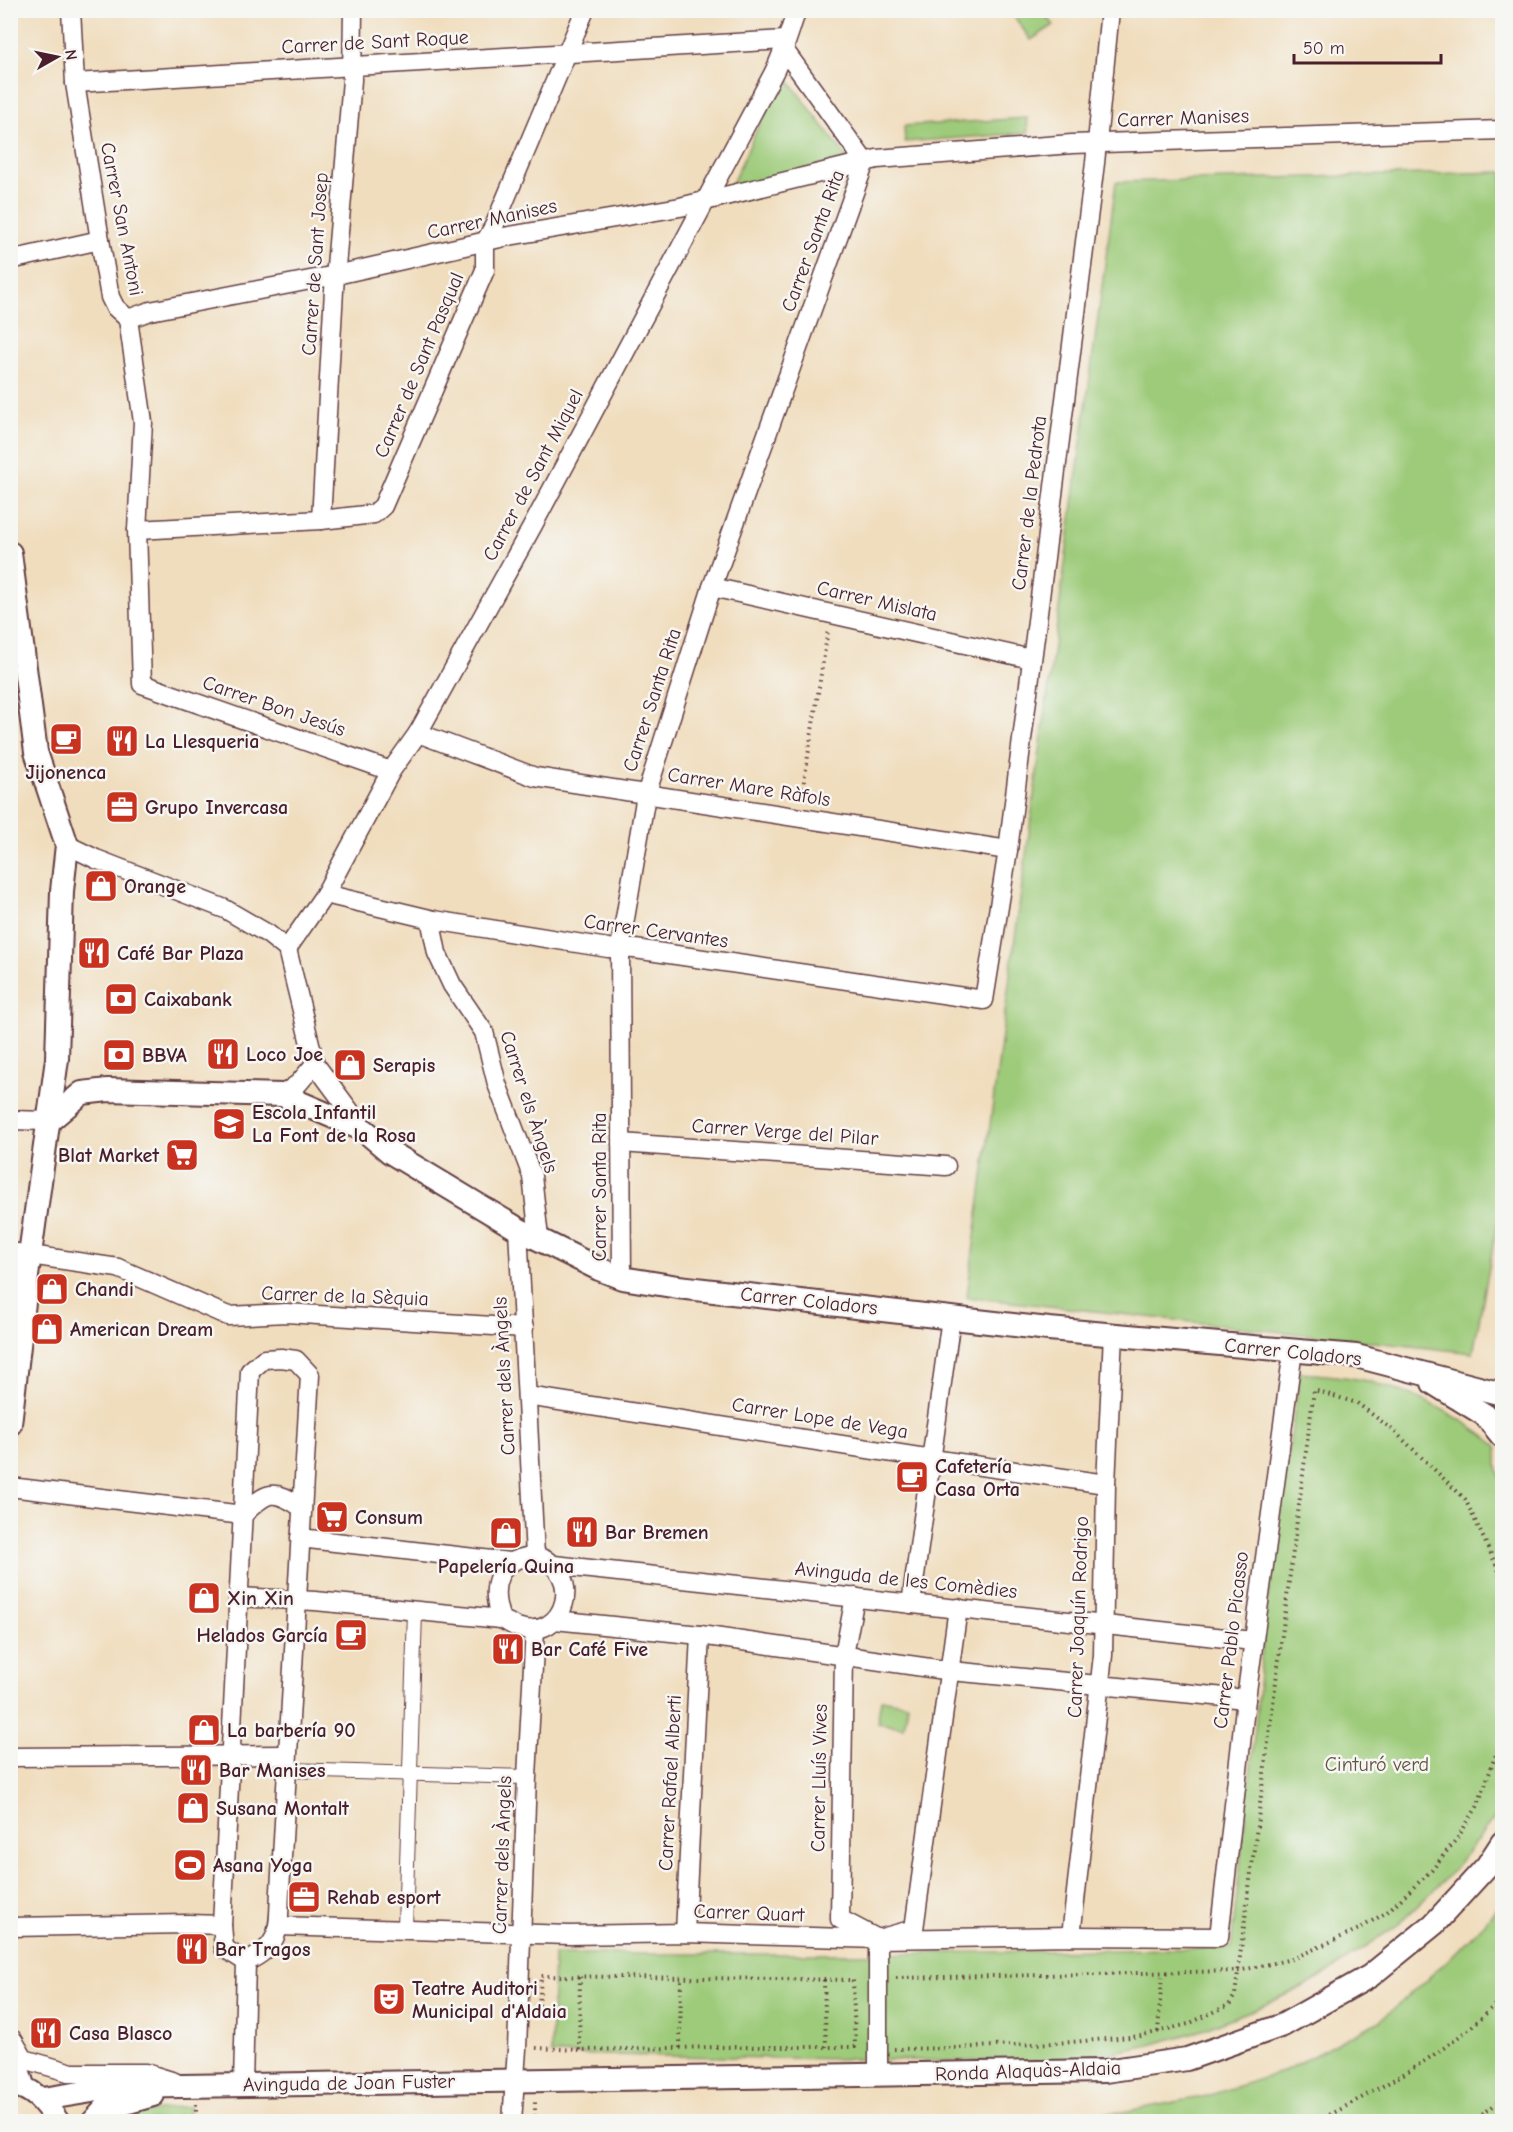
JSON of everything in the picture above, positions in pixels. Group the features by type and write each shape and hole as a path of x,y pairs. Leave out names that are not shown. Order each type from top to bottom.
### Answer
{"street":[{"name":"Carrer San Antoni","path":"71,10 75,83 99,240 111,297 115,307 128,319 143,422 137,530 142,684"},
{"name":"Carrer de Sant Josep","path":"321,520 353,10"},
{"name":"Carrer de Sant Pasqual","path":"137,530 321,520 374,514 383,506 485,270 485,242 495,224 585,10"},
{"name":"Carrer de Sant Miquel","path":"287,949 325,894 391,771 418,733 532,526 698,216 704,200 785,45 797,10"},
{"name":"Carrer de la Pedrota","path":"984,1000 1008,850 1095,163 1110,10"},
{"name":"Carrer de Sant Roque","path":"75,83 566,53 785,45"},
{"path":"785,45 865,162"},
{"name":"Carrer Manises","path":"128,319 150,311 336,275 485,242 680,207 877,159 1096,143 1503,130"},
{"name":"Carrer Santa Rita","path":"622,1278 620,948 646,795 712,588 865,162"},
{"path":"10,260 99,240"},
{"path":"10,554 13,594 36,752 67,845 62,891 57,1059 49,1121 21,1254 10,1424"},
{"name":"Carrer Mislata","path":"712,588 1031,659"},
{"name":"Carrer Bon Jesús","path":"142,684 391,771"},
{"name":"Carrer Mare Ràfols","path":"418,733 535,777 1008,850"},
{"path":"67,845 96,860 225,909 268,934 287,949 315,1064 364,1130"},
{"name":"Carrer Cervantes","path":"325,894 434,920 984,1000"},
{"name":"Carrer els Àngels","path":"434,920 432,928 437,953 452,985 483,1032 497,1084 532,1176 539,1238"},
{"path":"10,1120 49,1121 82,1093 68,1078 57,1038"},
{"path":"282,1095 298,1084 315,1064"},
{"name":"Carrer Coladors","path":"82,1093 143,1091 282,1095 364,1130 390,1152 518,1229 622,1278 678,1287 1049,1329 1356,1356 1503,1394"},
{"name":"Carrer Verge del Pilar","path":"621,1143 946,1166"},
{"name":"Carrer dels Àngels","path":"518,1229 535,1556"},
{"name":"Carrer de la Sèquia","path":"21,1254 118,1268 228,1316 286,1313 524,1328"},
{"path":"911,1604 951,1318"},
{"name":"Carrer Joaquín Rodrigo","path":"1071,1936 1101,1685 1106,1484 1113,1334"},
{"name":"Carrer Pablo Picasso","path":"1219,1937 1253,1641 1293,1350"},
{"path":"264,1359 296,1360 310,1375 278,1926 277,1937 260,1956 246,1962 224,1948 222,1925 250,1371 264,1359"},
{"path":"1413,1371 1485,1415 1503,1436"},
{"name":"Carrer Lope de Vega","path":"527,1396 1106,1484"},
{"path":"10,1487 243,1515"},
{"path":"243,1515 262,1497 274,1495 288,1498 302,1508"},
{"path":"300,1538 509,1562"},
{"path":"238,1597 501,1618 518,1628 535,1629 550,1624 564,1607 566,1596 564,1580 554,1565 535,1556 522,1557 509,1562 499,1572 496,1589 496,1608 501,1618"},
{"name":"Avinguda de les Comèdies","path":"554,1565 1253,1641"},
{"name":"Carrer Lluís Vives","path":"855,1597 844,1655 840,1919 878,1939"},
{"path":"878,2075 878,1939 914,1929 958,1608"},
{"path":"405,1929 416,1612"},
{"path":"555,1620 700,1635 951,1671 1246,1699"},
{"name":"Carrer dels Àngels","path":"512,2121 535,1629"},
{"name":"Carrer Rafael Alberti","path":"685,1933 700,1635"},
{"path":"10,1757 230,1756 410,1773 527,1777"},
{"name":"Ronda Alaquàs-Aldaia","path":"514,2082 1105,2071 1187,2059 1283,2025 1370,1976 1434,1924 1487,1866 1503,1843"},
{"path":"10,1928 189,1923 222,1925"},
{"name":"Carrer Quart","path":"278,1926 522,1934 685,1933 878,1939 1071,1936 1219,1937"},
{"path":"243,2085 246,1962"},
{"name":"Avinguda de Joan Fuster","path":"10,2037 24,2059 72,2073 146,2073 185,2085"},
{"path":"10,2042 17,2085 43,2099 58,2121"},
{"name":"Avinguda de Joan Fuster","path":"43,2099 117,2087 514,2082"},
{"name":"Avinguda de Joan Fuster","path":"93,2121 105,2109 185,2085"}],"path":[{"path":"798,818 830,614"},
{"path":"894,2037 894,2049 956,2048 1141,2036 1188,2024 1229,2005 1235,1995 1314,1390 1357,1403 1384,1423 1465,1499 1499,1571 1503,1591"},
{"path":"894,1978 1238,1971 1292,1959 1359,1929 1387,1912 1432,1870 1458,1838 1477,1807 1503,1738"},
{"path":"1158,2032 1162,1973"},
{"path":"536,2048 579,2050 855,2047 853,1980 541,1976"},
{"path":"579,2050 580,1976"},
{"path":"680,2048 681,1978"},
{"path":"824,1980 826,2047"},
{"path":"1313,2121 1333,2114 1426,2061 1489,2011 1503,1997"},
{"path":"1473,2121 1503,2099"}],"green space":[{"path":"1010,11 1048,11 1045,15 1054,25 1031,40"},
{"path":"783,73 848,159 730,188"},
{"path":"1027,118 1028,133 905,142 904,126"},
{"path":"1502,172 1502,1198 1473,1353 967,1297 1116,182"},
{"name":"Cinturó verd","path":"1300,1372 1365,1381 1424,1400 1469,1425 1497,1446 1497,1466 1502,1488 1502,1809 1451,1873 1399,1924 1317,1980 1260,2007 1202,2030 1150,2045 1081,2059 1017,2062 551,2054 554,1954 856,1954 1231,1948 1264,1626"},
{"path":"881,1699 908,1704 904,1727 877,1723"},
{"path":"1502,1901 1502,2116 1495,2121 966,2121 1122,2112 1207,2096 1282,2072 1380,2021 1448,1960 1488,1919"},
{"path":"190,2107 187,2121 111,2121 123,2116"}],"place":[{"name":"Jijonenca","path":"66,739"},
{"name":"La Llesqueria","path":"122,741"},
{"name":"Grupo Invercasa","path":"122,807"},
{"name":"Orange","path":"101,886"},
{"name":"Café Bar Plaza","path":"94,953"},
{"name":"Caixabank","path":"121,999"},
{"name":"Loco Joe","path":"223,1054"},
{"name":"BBVA","path":"119,1055"},
{"name":"Serapis","path":"350,1065"},
{"name":"Escola Infantil La Font de la Rosa","path":"229,1124"},
{"name":"Blat Market","path":"182,1155"},
{"name":"Chandi","path":"52,1289"},
{"name":"American Dream","path":"47,1329"},
{"name":"Cafetería Casa Orta","path":"912,1477"},
{"name":"Consum","path":"332,1517"},
{"name":"Bar Bremen","path":"582,1532"},
{"name":"Papelería Quina","path":"506,1533"},
{"name":"Xin Xin","path":"204,1598"},
{"name":"Helados García","path":"351,1635"},
{"name":"Bar Café Five","path":"508,1649"},
{"name":"La barbería 90","path":"204,1730"},
{"name":"Bar Manises","path":"196,1770"},
{"name":"Susana Montalt","path":"193,1808"},
{"name":"Asana Yoga","path":"190,1865"},
{"name":"Rehab esport","path":"304,1897"},
{"name":"Bar Tragos","path":"192,1949"},
{"name":"Teatre Auditori Municipal d'Aldaia","path":"389,1999"},
{"name":"Casa Blasco","path":"46,2033"}]}
